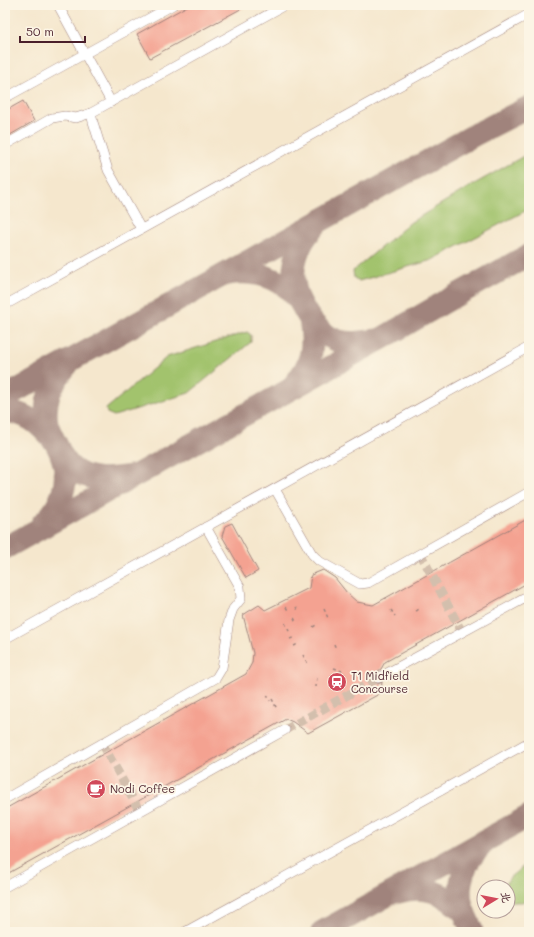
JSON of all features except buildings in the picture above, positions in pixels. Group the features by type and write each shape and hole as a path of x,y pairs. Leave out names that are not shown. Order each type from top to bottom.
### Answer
{"lane":[{"path":"58,5 111,102"},
{"path":"5,98 173,5"},
{"path":"5,145 52,118 65,116 76,118 91,113 285,5"},
{"path":"5,305 529,14"},
{"path":"91,113 108,170 141,230"},
{"path":"5,639 529,347"},
{"path":"275,489 312,554 319,562 360,584 368,583 529,492"},
{"path":"5,799 216,678 222,668 229,620 233,609 241,599 240,587 206,527"},
{"path":"378,678 529,596"},
{"path":"5,887 285,730"},
{"path":"185,932 529,742"}],"path":[{"path":"286,606 289,612"},
{"path":"416,611 421,608"},
{"path":"324,609 328,618"},
{"path":"391,610 395,616"},
{"path":"294,618 297,622"},
{"path":"285,623 290,633"},
{"path":"313,627 318,624"},
{"path":"290,639 295,637"},
{"path":"294,646 298,644"},
{"path":"334,644 336,649"},
{"path":"303,655 308,664"},
{"path":"334,668 342,671"},
{"path":"316,687 317,676"},
{"path":"267,695 277,709"}],"green space":[{"path":"529,153 529,209 432,260 359,281 354,278 353,271 411,222"},
{"path":"247,332 251,335 251,342 189,393 114,416 107,413 106,409 167,357"},
{"path":"529,862 529,899 522,902 516,902 516,879 509,879"}],"taxiway":[{"path":"5,397 476,134 529,107"},
{"path":"315,226 308,234 298,251 294,270 296,290 308,316 323,333 333,339 353,343 376,340"},
{"path":"5,548 529,255"},
{"path":"228,274 252,273 267,277 288,288 299,300"},
{"path":"293,386 308,363 312,347 310,319"},
{"path":"42,524 49,518 59,502 65,485 65,466 48,427 46,406 50,391 68,364"},
{"path":"5,411 20,414 32,420 53,440"},
{"path":"62,456 71,467 85,476 100,478 130,476"},
{"path":"322,932 529,816"},
{"path":"472,932 463,909 460,898 460,889 466,866 481,846"},
{"path":"399,892 418,889 434,892 442,895 457,905 464,912"}],"tunnel":[{"path":"420,553 462,632"},
{"path":"285,730 378,678"},
{"path":"102,743 140,812"}],"place":[{"name":"T1 Midfield Concourse","path":"337,682"},
{"name":"Nodi Coffee","path":"96,789"}]}
